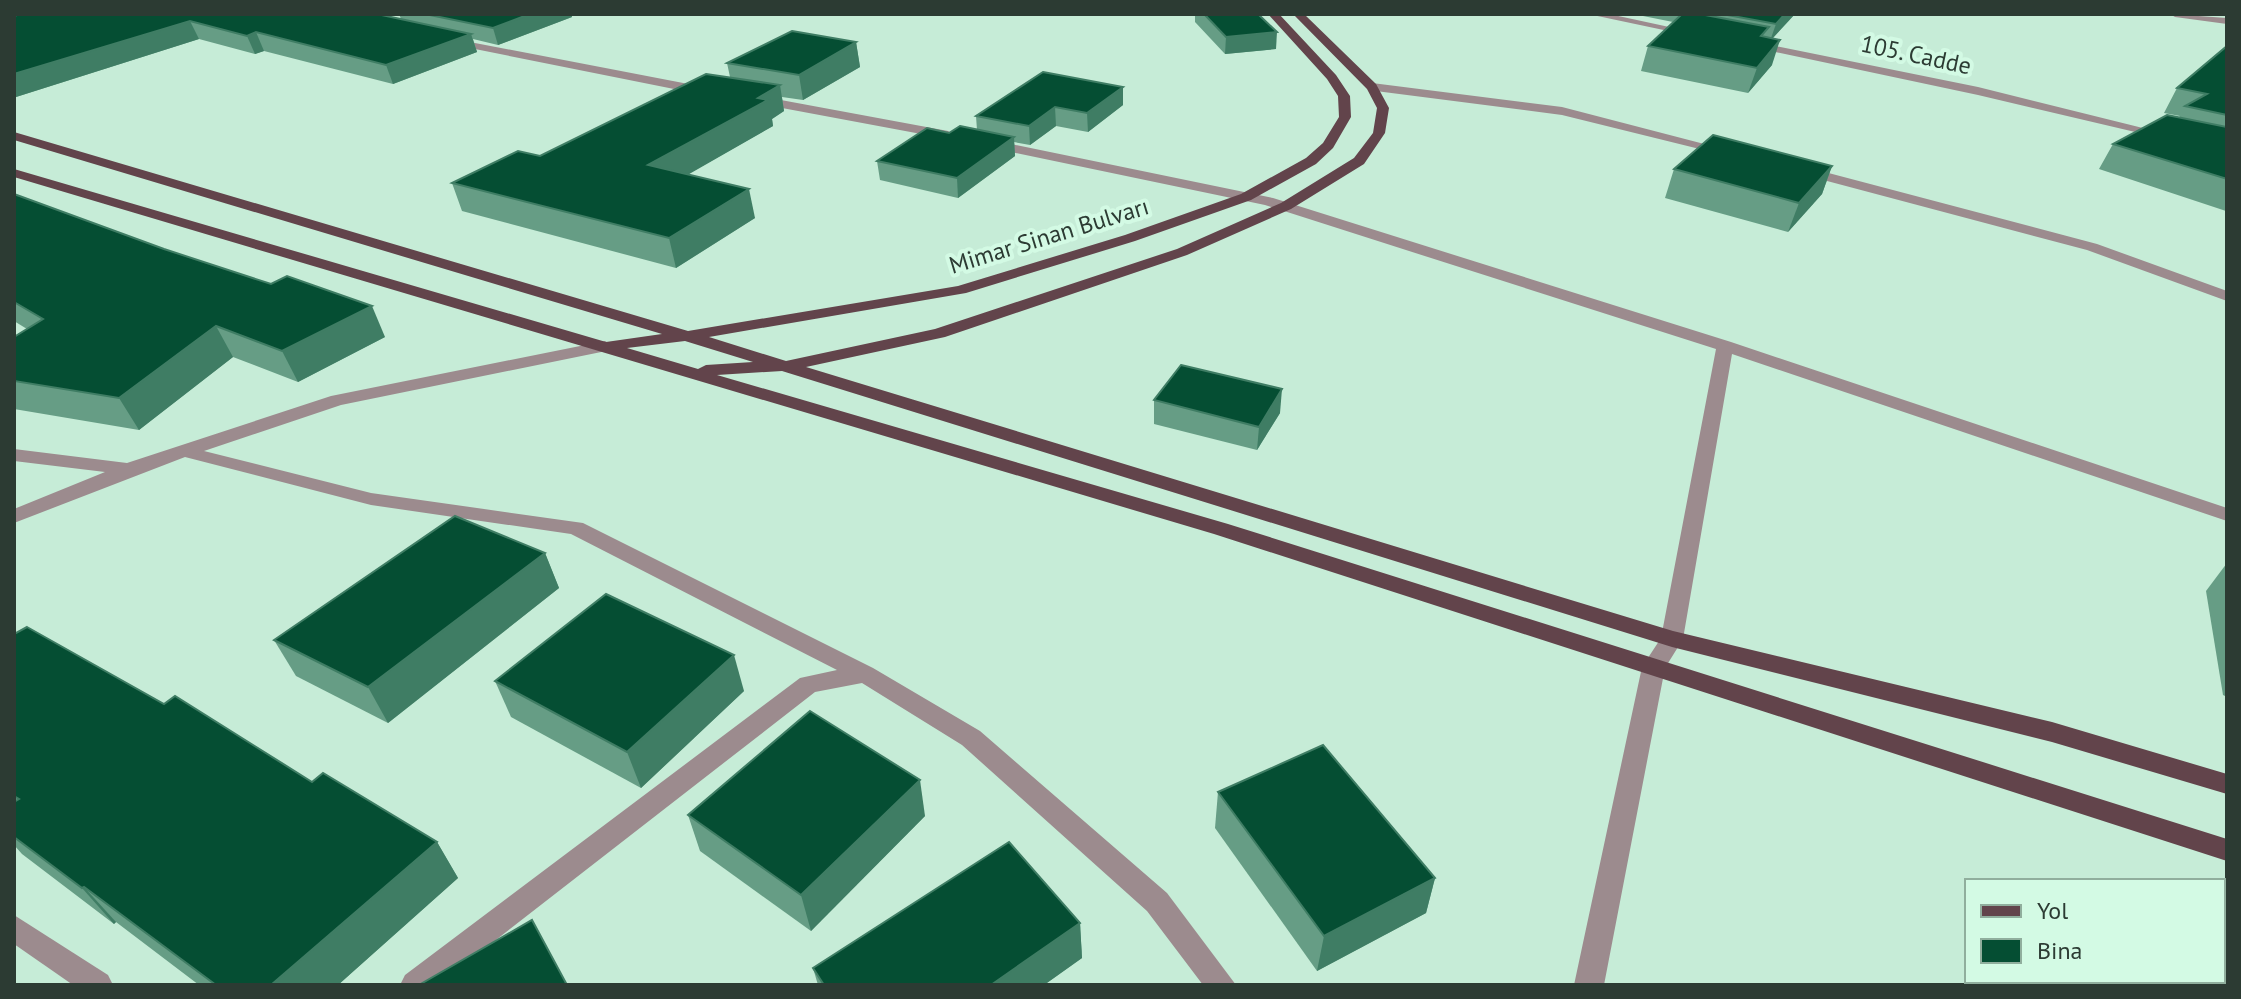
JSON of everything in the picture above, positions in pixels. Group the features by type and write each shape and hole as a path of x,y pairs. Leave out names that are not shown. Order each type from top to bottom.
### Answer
{"main road":[{"name":"Mimar Sinan Bulvarı","path":"605,346 688,336 960,290 1130,238 1246,197 1311,161 1328,145 1345,117 1344,96 1332,77 1273,14"},
{"path":"1298,14 1372,87"},
{"name":"Mimar Sinan Bulvarı","path":"690,370 786,366 939,333 1182,252 1286,206 1359,161 1379,133 1383,108 1372,87"},
{"path":"14,136 688,336 1672,639 2052,732 2227,784"},
{"path":"14,173 1221,529 2227,850"}],"street":[{"path":"1593,14 1703,35"},
{"path":"2175,14 2227,21"},
{"path":"431,38 631,79 848,115 1286,206 1725,346 2227,515"},
{"name":"105. Cadde","path":"1734,40 1978,91 2180,139"},
{"path":"1372,87 1562,111 1738,154"},
{"path":"1782,165 2092,247 2227,296"},
{"path":"14,516 130,469 337,400 605,346"},
{"path":"1589,985 1654,667 1672,639 1725,346"},
{"path":"183,451 371,499 576,528 865,674 971,738 1157,902 1221,985"},
{"path":"14,455 130,469"},
{"path":"415,985 808,684 865,674"},
{"path":"14,928 98,985"}],"building":[{"path":"377,14 471,34 386,65 256,32 247,36 190,21 14,74 14,16"},
{"path":"425,14 530,14 493,28"},
{"path":"1204,14 1258,14 1277,32 1226,37"},
{"path":"1682,14 1700,14 1769,27 1761,36 1780,40 1757,68 1648,46"},
{"path":"1722,14 1785,14 1776,24"},
{"path":"792,31 856,42 799,75 727,63"},
{"path":"2227,46 2227,115 2185,106 2207,94 2177,88"},
{"path":"1043,72 1123,87 1087,113 1055,107 1029,126 976,116"},
{"path":"706,74 780,85 758,98 768,100 648,165 749,189 669,238 452,183 518,151 540,156"},
{"path":"2167,115 2227,127 2227,179 2113,144"},
{"path":"960,126 1014,137 957,178 877,161 927,128 949,133"},
{"path":"1713,135 1832,166 1799,203 1674,169"},
{"path":"14,194 271,284 287,276 372,306 282,351 216,326 119,398 14,381 14,337 43,319 14,302"},
{"path":"1181,365 1282,389 1259,427 1154,400"},
{"path":"455,516 545,553 368,687 274,640"},
{"path":"606,594 734,655 627,752 495,681"},
{"path":"27,627 164,704 175,696 312,782 323,773 437,842 271,985 216,985 14,837 14,802 19,799 14,796 14,634"},
{"path":"810,711 920,780 801,895 688,815"},
{"path":"1323,745 1435,878 1324,936 1218,792"},
{"path":"1009,842 1080,923 991,985 824,985 813,968"},
{"path":"532,920 567,985 419,985"}]}
